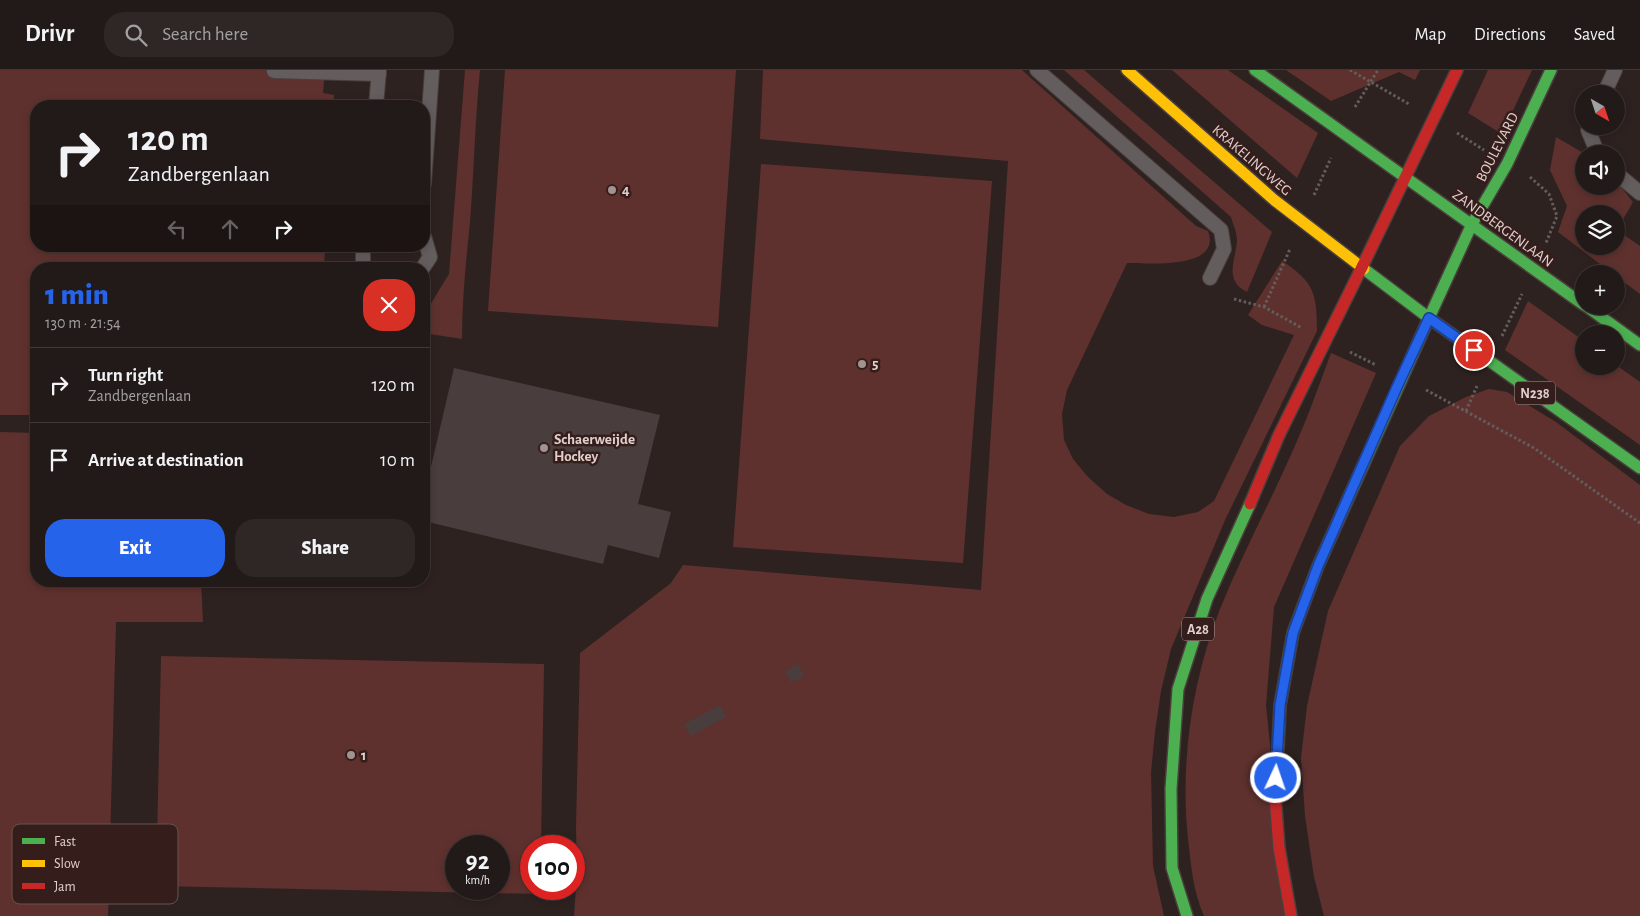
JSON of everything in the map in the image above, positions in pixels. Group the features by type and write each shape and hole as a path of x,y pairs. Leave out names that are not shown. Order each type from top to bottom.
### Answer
{"main road":[{"name":"KRAKELINGWEG","path":"1127,70 1273,199 1362,267"},
{"path":"1255,70 1406,177"},
{"path":"1362,267 1457,70"},
{"name":"BOULEVARD","path":"1291,916 1279,848 1275,796 1280,705 1293,633 1318,566 1472,224 1507,164 1551,70"},
{"name":"ZANDBERGENLAAN","path":"1406,177 1575,298"},
{"name":"N238","path":"1362,267 1429,318 1640,468"},
{"name":"A28","path":"1187,916 1172,868 1170,789 1178,689 1207,599 1241,526 1279,435 1362,267"},
{"name":"ZANDBERGENLAAN","path":"1599,315 1640,345"}],"lane":[{"path":"430,100 432,70"},
{"path":"1037,70 1221,230 1224,249 1210,278"},
{"path":"1608,85 1615,70"},
{"path":"274,71 379,72 377,100"},
{"path":"1625,180 1640,193"}],"path":[{"path":"1350,70 1370,81"},
{"path":"1264,307 1343,132 1357,103 1378,70"},
{"path":"1234,299 1264,307 1325,340 1466,410 1534,448 1640,523"}],"shaded area":[{"path":"0,70 325,70 323,93 334,95 334,100 30,100 30,252 325,252 324,262 30,262 30,415 0,415"},
{"path":"465,70 480,70 463,295 462,339 430,334 430,305 449,274"},
{"name":"4","path":"505,70 736,70 718,327 488,311"},
{"path":"763,70 1022,70 1196,226 1208,231 1209,244 1204,252 1194,258 1181,262 1127,263 1067,390 1062,414 1064,440 1073,459 1088,477 1107,494 1126,505 1149,514 1174,517 1198,512 1214,501 1294,335 1262,325 1248,315 1282,261 1301,275 1312,290 1316,307 1317,331 1225,520 1171,649 1161,691 1151,772 1153,866 1164,916 574,916 575,900 585,900 585,835 576,835 576,827 580,653 671,583 683,565 981,590 1008,161 760,139"},
{"path":"1064,70 1084,70 1272,232 1247,292 1235,282 1233,276 1233,262 1237,240 1231,217"},
{"path":"1172,70 1228,70 1318,133 1297,178"},
{"path":"1286,70 1420,70 1415,80 1399,72 1331,101"},
{"path":"1488,70 1532,70 1502,134 1468,113"},
{"path":"1556,137 1575,148 1575,195 1625,195 1625,192 1633,202 1625,216 1625,205 1575,205 1575,245 1558,232 1567,206 1550,170"},
{"name":"5","path":"761,164 992,181 963,563 733,547"},
{"path":"1625,236 1640,246 1640,294 1625,283 1625,265 1601,265 1588,255 1625,255"},
{"path":"1528,301 1575,335 1575,375 1625,375 1625,371 1640,382 1640,445 1505,350"},
{"path":"1331,353 1376,373 1274,607 1266,705 1287,916 1204,916 1193,878 1186,810 1187,751 1195,693 1210,636 1220,609 1302,430"},
{"path":"1489,389 1507,392 1556,422 1640,485 1640,916 1324,916 1314,877 1305,816 1301,758 1307,706 1328,611 1400,446 1429,416 1466,397"},
{"path":"0,432 30,433 30,587 201,587 203,622 116,622 111,824 12,824 12,904 108,904 108,916 0,916"},
{"name":"1","path":"161,656 544,664 541,835 520,835 520,894 510,893 510,835 445,835 445,892 178,886 178,824 157,824"}],"building":[{"name":"Schaerweijde Hockey","path":"454,368 660,415 638,504 671,512 659,558 608,545 603,564 430,522 430,471"},
{"path":"798,664 804,676 791,683 785,671"},
{"path":"720,705 726,717 691,736 684,724"}],"traffic: fast":[{"path":"1255,70 1575,299"},
{"path":"1429,318 1472,224 1507,164 1551,70"},
{"path":"1364,269 1429,318 1640,468"},
{"path":"1598,315 1640,345"},
{"path":"1278,748 1280,705 1293,633 1318,566 1429,318"},
{"path":"1187,916 1172,868 1171,789 1178,689 1207,599 1250,504"}],"traffic: slow":[{"path":"1127,70 1273,199 1364,269"}],"traffic: jam":[{"path":"1362,267 1457,70"},
{"path":"1250,504 1279,435 1362,267"},
{"path":"1278,748 1275,796 1279,848 1291,916"}],"place":[{"name":"4","path":"612,190"},
{"name":"5","path":"862,364"},
{"name":"Schaerweijde Hockey","path":"544,448"},
{"name":"1","path":"351,755"}],"route":[{"path":"1276,778 1280,705 1293,633 1318,566 1429,318 1474,350"}]}
